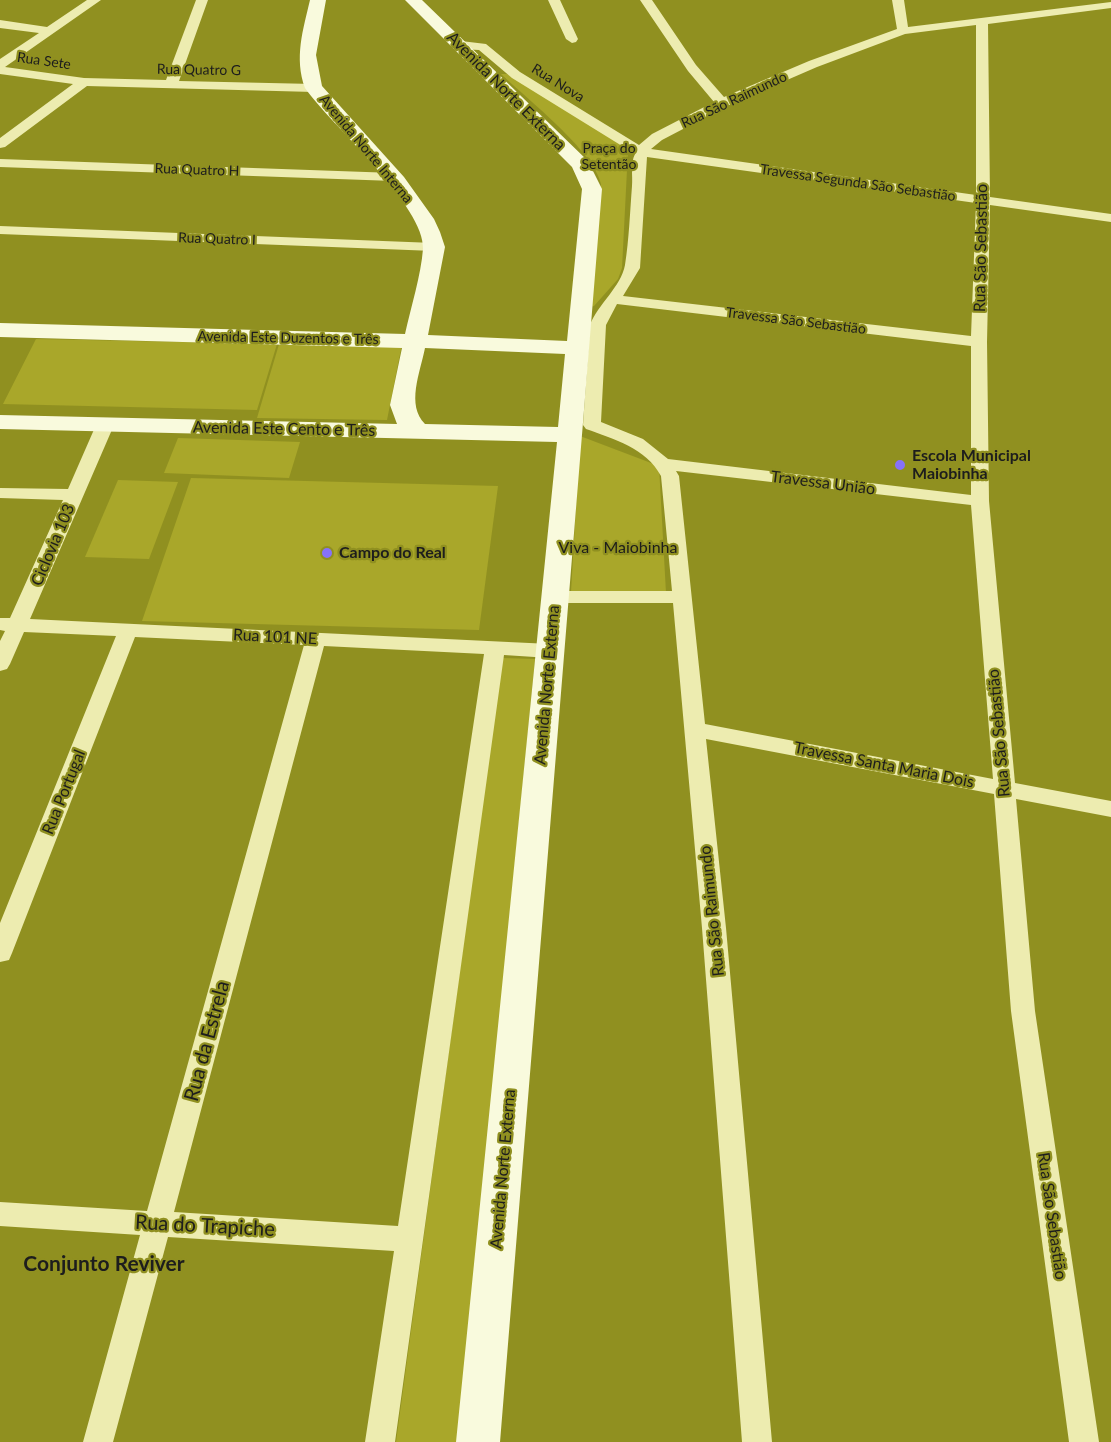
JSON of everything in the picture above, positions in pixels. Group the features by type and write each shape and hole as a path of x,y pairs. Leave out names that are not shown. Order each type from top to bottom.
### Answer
{"main road":[{"name":"Avenida Norte Interna","path":"318,0 306,57 308,74 315,88 394,177 424,219 434,247"},
{"name":"Avenida Norte Externa","path":"413,0 581,165 588,176 592,195 576,348 576,428 554,597 478,1442"},
{"path":"418,431 406,419 402,405 434,247"},
{"name":"Avenida Este Duzentos e Três","path":"0,330 414,341 576,348"},
{"name":"Avenida Este Cento e Três","path":"0,422 418,431 576,428"}],"street":[{"path":"0,65 95,0"},
{"path":"171,84 202,0"},
{"path":"554,0 572,39"},
{"path":"646,0 692,68 722,103"},
{"path":"898,0 903,31"},
{"name":"Rua São Raimundo","path":"641,152 657,136 722,103 813,64 903,31 1111,5"},
{"name":"Rua São Sebastião","path":"982,20 980,501 1023,1011 1084,1442"},
{"path":"0,24 49,31"},
{"name":"Rua Nova","path":"460,45 482,47 516,75 641,152"},
{"name":"Rua Sete","path":"0,70 84,82"},
{"path":"0,144 84,82"},
{"name":"Rua Quatro G","path":"84,82 315,88"},
{"path":"0,123 22,127"},
{"path":"641,152 638,161 635,258 629,276 612,299 598,325 576,428 641,445 665,464"},
{"name":"Travessa Segunda São Sebastião","path":"641,152 1111,218"},
{"name":"Rua Quatro H","path":"0,163 394,177"},
{"name":"Rua Quatro I","path":"0,230 434,247"},
{"name":"Travessa São Sebastião","path":"612,299 979,342"},
{"name":"Ciclovia 103","path":"0,664 10,624 75,495 105,425"},
{"name":"Rua São Raimundo","path":"665,464 670,476 714,928 757,1442"},
{"name":"Travessa União","path":"665,464 980,501"},
{"path":"0,493 75,495"},
{"path":"554,597 681,597"},
{"name":"Rua 101 NE","path":"10,624 550,651"},
{"name":"Rua Portugal","path":"0,953 128,630"},
{"name":"Rua da Estrela","path":"98,1442 316,639"},
{"path":"380,1442 495,648"},
{"name":"Travessa Santa Maria Dois","path":"693,729 1111,809"},
{"name":"Rua do Trapiche","path":"0,1214 410,1239"}],"green space":[{"name":"Praça do Setentão","path":"501,74 507,74 619,142 628,150 622,268 618,279 594,306 590,307 601,184 596,171 573,141"},
{"path":"36,339 277,344 257,410 3,404"},
{"path":"280,341 402,344 387,420 257,418"},
{"name":"Viva - Maiobinha","path":"580,436 659,466 666,593 571,592"},
{"path":"178,438 300,442 289,478 164,473"},
{"name":"Campo do Real","path":"191,478 498,486 479,630 142,621"},
{"path":"118,480 178,482 149,559 85,557"},
{"path":"502,658 535,659 458,1442 396,1442"}],"place":[{"name":"Escola Municipal Maiobinha","path":"900,465"},
{"name":"Campo do Real","path":"327,553"}],"district":[{"name":"Conjunto Reviver","path":"104,1264"}]}
